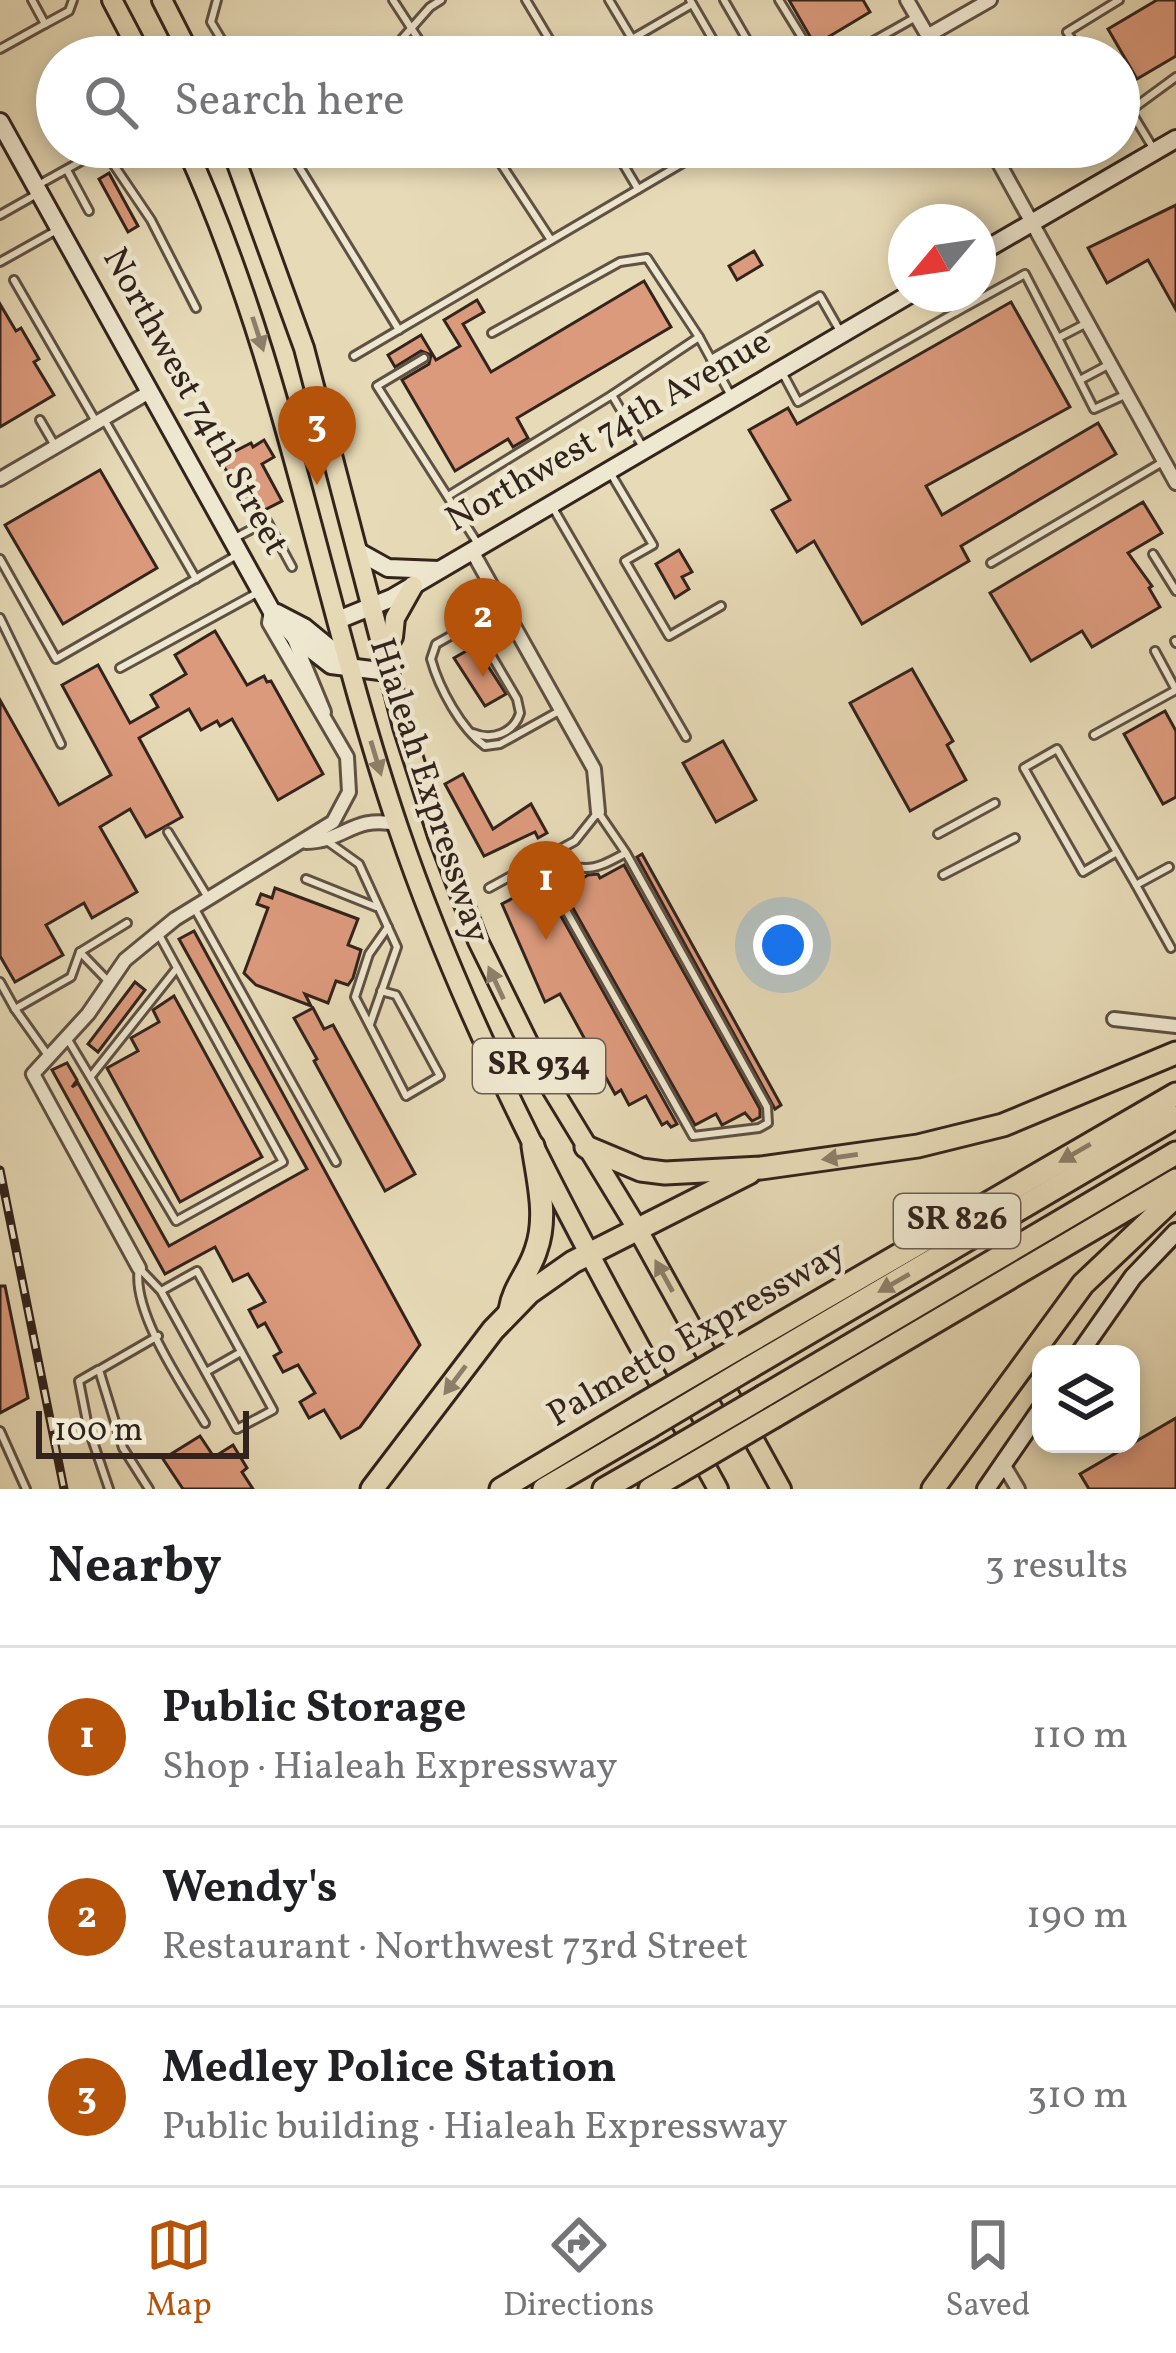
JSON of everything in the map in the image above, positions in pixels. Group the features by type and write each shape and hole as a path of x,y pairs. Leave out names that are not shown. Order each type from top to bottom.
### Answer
{"highway":[{"path":"586,1147 641,1170 665,1173 761,1168 918,1146 1003,1124 1176,1053"},
{"name":"Palmetto Expressway","path":"501,1489 644,1417 1176,1094"},
{"path":"743,1359 1176,1117"},
{"path":"510,1310 514,1287 536,1254 543,1222 533,1146"},
{"path":"769,1406 1176,1153"},
{"path":"372,1489 510,1310 549,1277 716,1187 761,1168"},
{"name":"SR 826","path":"650,1489 671,1464 769,1406 1176,1180"},
{"path":"933,1489 1083,1284 1176,1196"},
{"path":"544,1489 644,1417"},
{"path":"604,1489 671,1464"}],"main road":[{"path":"112,0 131,36"},
{"path":"162,0 180,36"},
{"name":"Hialeah Expressway","path":"194,168 259,334 397,824 459,986 588,1255 718,1489"},
{"name":"Hialeah Expressway","path":"239,168 296,321 424,795 484,954 522,1035 638,1230 781,1489"},
{"path":"383,650 413,586"}],"street":[{"path":"907,0 928,36 989,0"},
{"name":"Northwest 74th Street","path":"0,122 260,591 277,613 269,622 315,705 325,713"},
{"path":"1140,160 1176,139"},
{"path":"1003,168 1176,483"},
{"path":"996,244 1126,168"},
{"name":"Northwest 74th Avenue","path":"338,620 413,586 888,307"},
{"path":"0,479 151,391"},
{"path":"476,549 594,769 598,812"},
{"path":"361,553 388,568 440,570"},
{"path":"277,613 292,634 331,664 388,672"},
{"path":"277,613 304,626 349,664"},
{"name":"Northwest 74th Street","path":"292,634 349,764 349,792 337,818 305,842"},
{"path":"139,1268 33,1074 88,1014 125,959 157,933 305,842 327,841 364,821 397,824"},
{"path":"1114,1019 1176,1027"},
{"path":"1085,1345 1133,1277 1176,1232"},
{"path":"986,1489 1032,1422"},
{"path":"1003,1464 1018,1489"}],"lane":[{"path":"32,0 45,24"},
{"path":"0,49 69,11 74,0"},
{"path":"217,0 211,22 219,36"},
{"path":"393,0 416,36"},
{"path":"404,36 441,0"},
{"path":"526,0 547,36"},
{"path":"610,0 630,36"},
{"path":"724,0 745,36"},
{"path":"779,0 801,36"},
{"path":"1070,36 1067,32 1119,0"},
{"path":"637,36 691,2 711,36"},
{"path":"881,36 916,16"},
{"path":"1140,103 1176,77"},
{"path":"1140,126 1155,151"},
{"path":"0,215 70,168"},
{"path":"116,168 151,220 196,308"},
{"path":"300,168 399,330"},
{"path":"504,168 551,240"},
{"path":"626,168 638,189"},
{"path":"354,356 670,168"},
{"path":"67,170 89,212"},
{"path":"0,262 60,228"},
{"path":"493,333 620,262 647,258 732,398"},
{"path":"780,370 798,402 1025,274 1094,409 1127,394"},
{"path":"14,280 196,579"},
{"path":"711,359 820,296 842,334"},
{"path":"1058,338 1088,323"},
{"path":"448,496 699,337"},
{"path":"424,358 377,386 476,549"},
{"path":"1080,380 1111,363"},
{"path":"612,395 644,450"},
{"path":"40,420 56,447"},
{"path":"991,563 1164,461"},
{"path":"609,471 653,545 625,561 669,636 721,606"},
{"path":"551,505 686,737"},
{"path":"0,559 56,659 196,579 267,521 292,567"},
{"path":"1154,554 1176,591"},
{"path":"120,668 260,591"},
{"path":"503,606 436,644 431,659 470,732 485,746 500,744 560,710"},
{"path":"0,618 61,744"},
{"path":"470,732 494,737 513,727 520,712 473,623"},
{"path":"1094,735 1176,690 1155,651"},
{"path":"1117,852 1083,872 1024,768 1058,749 1136,885 1171,948"},
{"path":"938,833 995,803"},
{"path":"489,888 575,841 598,812 626,853 767,1107 768,1123 759,1128 693,1136 546,874 566,864 602,865 626,853"},
{"path":"168,832 209,898"},
{"path":"943,875 1015,838"},
{"path":"327,841 359,864 397,947 368,1028"},
{"path":"1136,885 1169,867"},
{"path":"306,879 379,908"},
{"path":"194,908 336,1162"},
{"path":"15,1009 70,977 80,952 128,923"},
{"path":"381,992 395,995 440,1076 406,1096 355,997 369,954 388,927"},
{"path":"67,1038 176,1221 283,1162 157,933"},
{"path":"80,952 109,983"},
{"path":"92,1075 177,968"},
{"path":"0,982 49,1057"},
{"path":"139,1268 161,1291 237,1429 273,1410 197,1271 161,1291"},
{"path":"139,1268 136,1285 171,1367 206,1423"},
{"path":"110,1489 88,1427 79,1381 158,1336"},
{"path":"206,1372 241,1352"},
{"path":"99,1370 123,1448 149,1489"},
{"path":"0,1432 26,1489"}],"building":[{"path":"789,0 863,0 870,12 830,36 810,36"},
{"path":"1157,0 1176,0 1176,56 1140,77 1140,36 1112,36 1108,29"},
{"path":"109,173 138,226 128,232 99,179"},
{"path":"1176,205 1176,310 1148,260 1107,283 1088,248"},
{"path":"754,251 762,265 737,280 729,266"},
{"path":"644,281 671,327 517,418 528,438 513,447 508,439 455,471 402,380 429,364 431,355 421,351 395,367 388,355 421,335 436,360 460,346 444,320 477,300 484,312 463,324 491,372"},
{"path":"1011,302 1070,407 926,486 942,515 1098,423 1116,454 961,546 969,561 862,624 814,541 797,552 772,510 790,500 749,430 788,408 797,424"},
{"path":"0,304 16,331 21,328 54,395 0,427"},
{"path":"264,440 274,457 262,464 282,501 251,517 220,459"},
{"path":"100,470 157,568 63,624 5,525"},
{"path":"1143,502 1162,533 1128,553 1152,586 1160,607 1092,647 1082,631 1031,661 990,593"},
{"path":"679,550 692,572 682,577 689,589 675,598 656,564"},
{"path":"215,631 247,685 264,676 271,681 323,774 278,800 232,719 201,730 189,709 139,738 182,817 146,837 130,809 100,827 137,892 92,918 84,903 46,925 63,955 15,982 0,956 0,700 59,805 111,775 62,685 98,665 130,723 158,707 151,695 186,674 175,655"},
{"path":"475,646 506,694 485,706 454,658"},
{"path":"912,669 953,741 947,745 966,780 910,811 850,703"},
{"path":"1165,711 1176,731 1176,797 1163,804 1124,734"},
{"path":"723,741 756,800 716,822 683,763"},
{"path":"463,774 493,829 531,804 547,833 538,838 535,832 484,856 445,784"},
{"path":"642,854 781,1105 775,1109 637,857"},
{"path":"624,865 760,1109 760,1117 752,1121 745,1113 722,1125 716,1114 695,1125 556,878 568,875 573,884 588,875 600,878"},
{"path":"542,882 677,1124 662,1125 646,1096 629,1105 621,1090 615,1094 560,994 545,1002 502,904"},
{"path":"275,888 358,919 348,945 361,950 353,978 348,985 336,981 328,1003 305,994 311,1006 256,985 244,973 268,908 257,904 261,894 272,898"},
{"path":"194,931 420,1345 360,1427 341,1438 324,1410 309,1418 300,1402 315,1393 298,1365 283,1372 274,1356 281,1352 265,1323 258,1327 249,1310 265,1302 248,1274 233,1281 215,1247 165,1274 52,1070 67,1063 77,1080 72,1087 78,1083 169,1246 307,1169 179,939"},
{"path":"135,982 145,990 98,1052 88,1044"},
{"path":"174,996 262,1157 180,1202 107,1068 138,1051 131,1038 159,1022 153,1010"},
{"path":"313,1008 324,1029 333,1025 415,1174 385,1191 294,1018"},
{"path":"0,1286 5,1286 28,1398 0,1413"},
{"path":"1176,1418 1176,1489 1089,1489 1080,1474 1116,1453 1140,1453 1140,1439"},
{"path":"200,1436 214,1457 233,1445 253,1489 183,1489 163,1459"}],"railway":[{"path":"0,1170 64,1489"}],"place":[{"name":"Medley Police Station","path":"317,485"},
{"name":"Wendy's","path":"483,677"},
{"name":"Public Storage","path":"546,940"}]}
